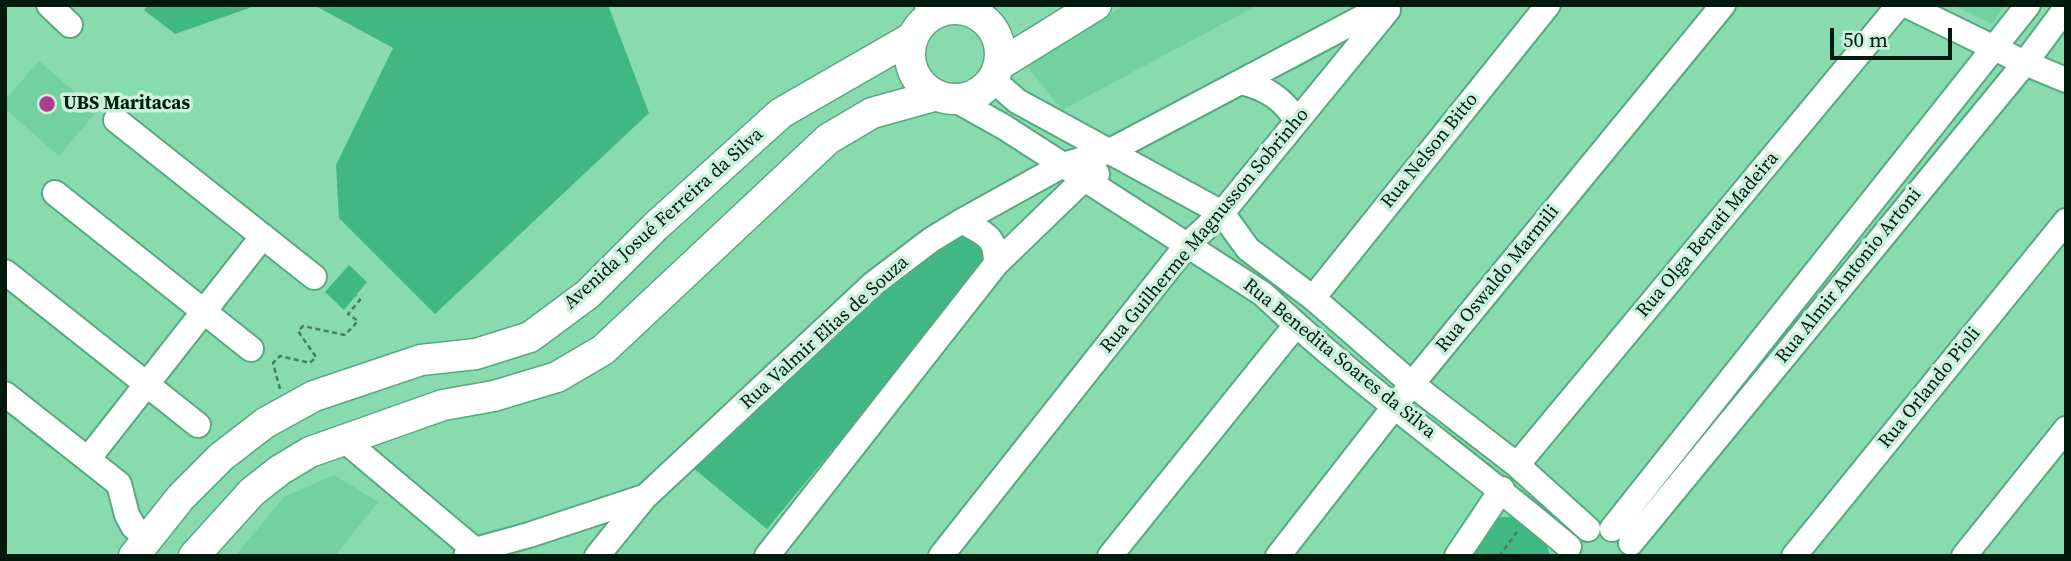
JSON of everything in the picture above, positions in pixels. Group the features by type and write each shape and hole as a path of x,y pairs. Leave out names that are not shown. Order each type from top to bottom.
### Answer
{"main road":[{"path":"194,556 252,492 280,470 310,452 443,405 494,396 557,377 603,350 828,139 872,113 946,97 969,97 982,90 996,72 1096,5"},
{"path":"946,97 928,89 918,79 912,66 910,52 924,19 946,9 964,7 988,22 996,35 1000,50 996,72"},
{"name":"Avenida Josué Ferreira da Silva","path":"150,550 181,497 221,457 265,424 307,401 421,360 476,354 530,337 588,294 656,226 781,114 924,19"},
{"path":"307,401 343,439"}],"street":[{"path":"49,5 70,25"},
{"name":"Rua Valmir Elias de Souza","path":"597,556 645,497 873,284 931,240 1063,165 1116,157 1241,82 1386,5"},
{"name":"Rua Guilherme Magnusson Sobrinho","path":"941,556 1188,245 1222,213 1392,5"},
{"name":"Rua Nelson Bitto","path":"1312,298 1548,5"},
{"name":"Rua Oswaldo Marmili","path":"1279,556 1412,384 1723,5"},
{"name":"Rua Olga Benati Madeira","path":"1517,466 1899,5"},
{"path":"1906,5 2066,80"},
{"name":"Rua Almir Antonio Artoni","path":"1617,539 2028,5"},
{"name":"Rua Almir Antonio Artoni","path":"1617,539 2025,62 2066,8"},
{"name":"Rua Benedita Soares da Silva","path":"996,72 1017,101 1222,213 1248,248 1312,298 1412,384 1617,539"},
{"path":"1241,82 1259,86 1272,93 1286,104 1297,121"},
{"name":"Rua Benedita Soares da Silva","path":"946,97 1063,165 1263,294 1395,407 1502,489 1567,551"},
{"path":"116,120 314,277"},
{"path":"767,556 996,264 1083,180 1116,157"},
{"path":"55,192 251,349"},
{"path":"962,221 988,237 996,247 996,264"},
{"name":"Rua Orlando Pioli","path":"1794,556 2066,221"},
{"path":"88,459 262,236"},
{"path":"5,272 198,425"},
{"path":"1110,556 1296,325"},
{"path":"5,394 118,484 127,515 150,550"},
{"path":"1964,556 2066,429"},
{"path":"343,439 474,554 645,497"},
{"path":"1457,556 1502,489"},
{"path":"1567,551 1578,535 1617,539"}],"path":[{"path":"307,401 279,388 274,363 280,356 310,363 316,357 298,331 303,326 345,335 358,321 348,314 360,300 356,296"},
{"path":"1499,556 1522,525"}],"shaded area":[{"path":"148,5 258,5 175,34 144,10"},
{"path":"314,5 608,5 649,113 435,314 339,218 336,165 393,48"},
{"path":"1125,5 1258,5 1062,110 1026,65"},
{"path":"1953,5 2005,5 1992,24"},
{"name":"UBS Maritacas","path":"39,61 97,111 59,156 5,109 5,100"},
{"path":"966,235 979,237 986,264 767,529 692,467 886,280"},
{"path":"349,265 367,282 344,310 325,292"},
{"path":"334,475 378,502 335,556 235,556 284,497"},
{"path":"1514,517 1545,540 1550,556 1464,556 1492,520"}],"place":[{"name":"UBS Maritacas","path":"47,104"}]}
